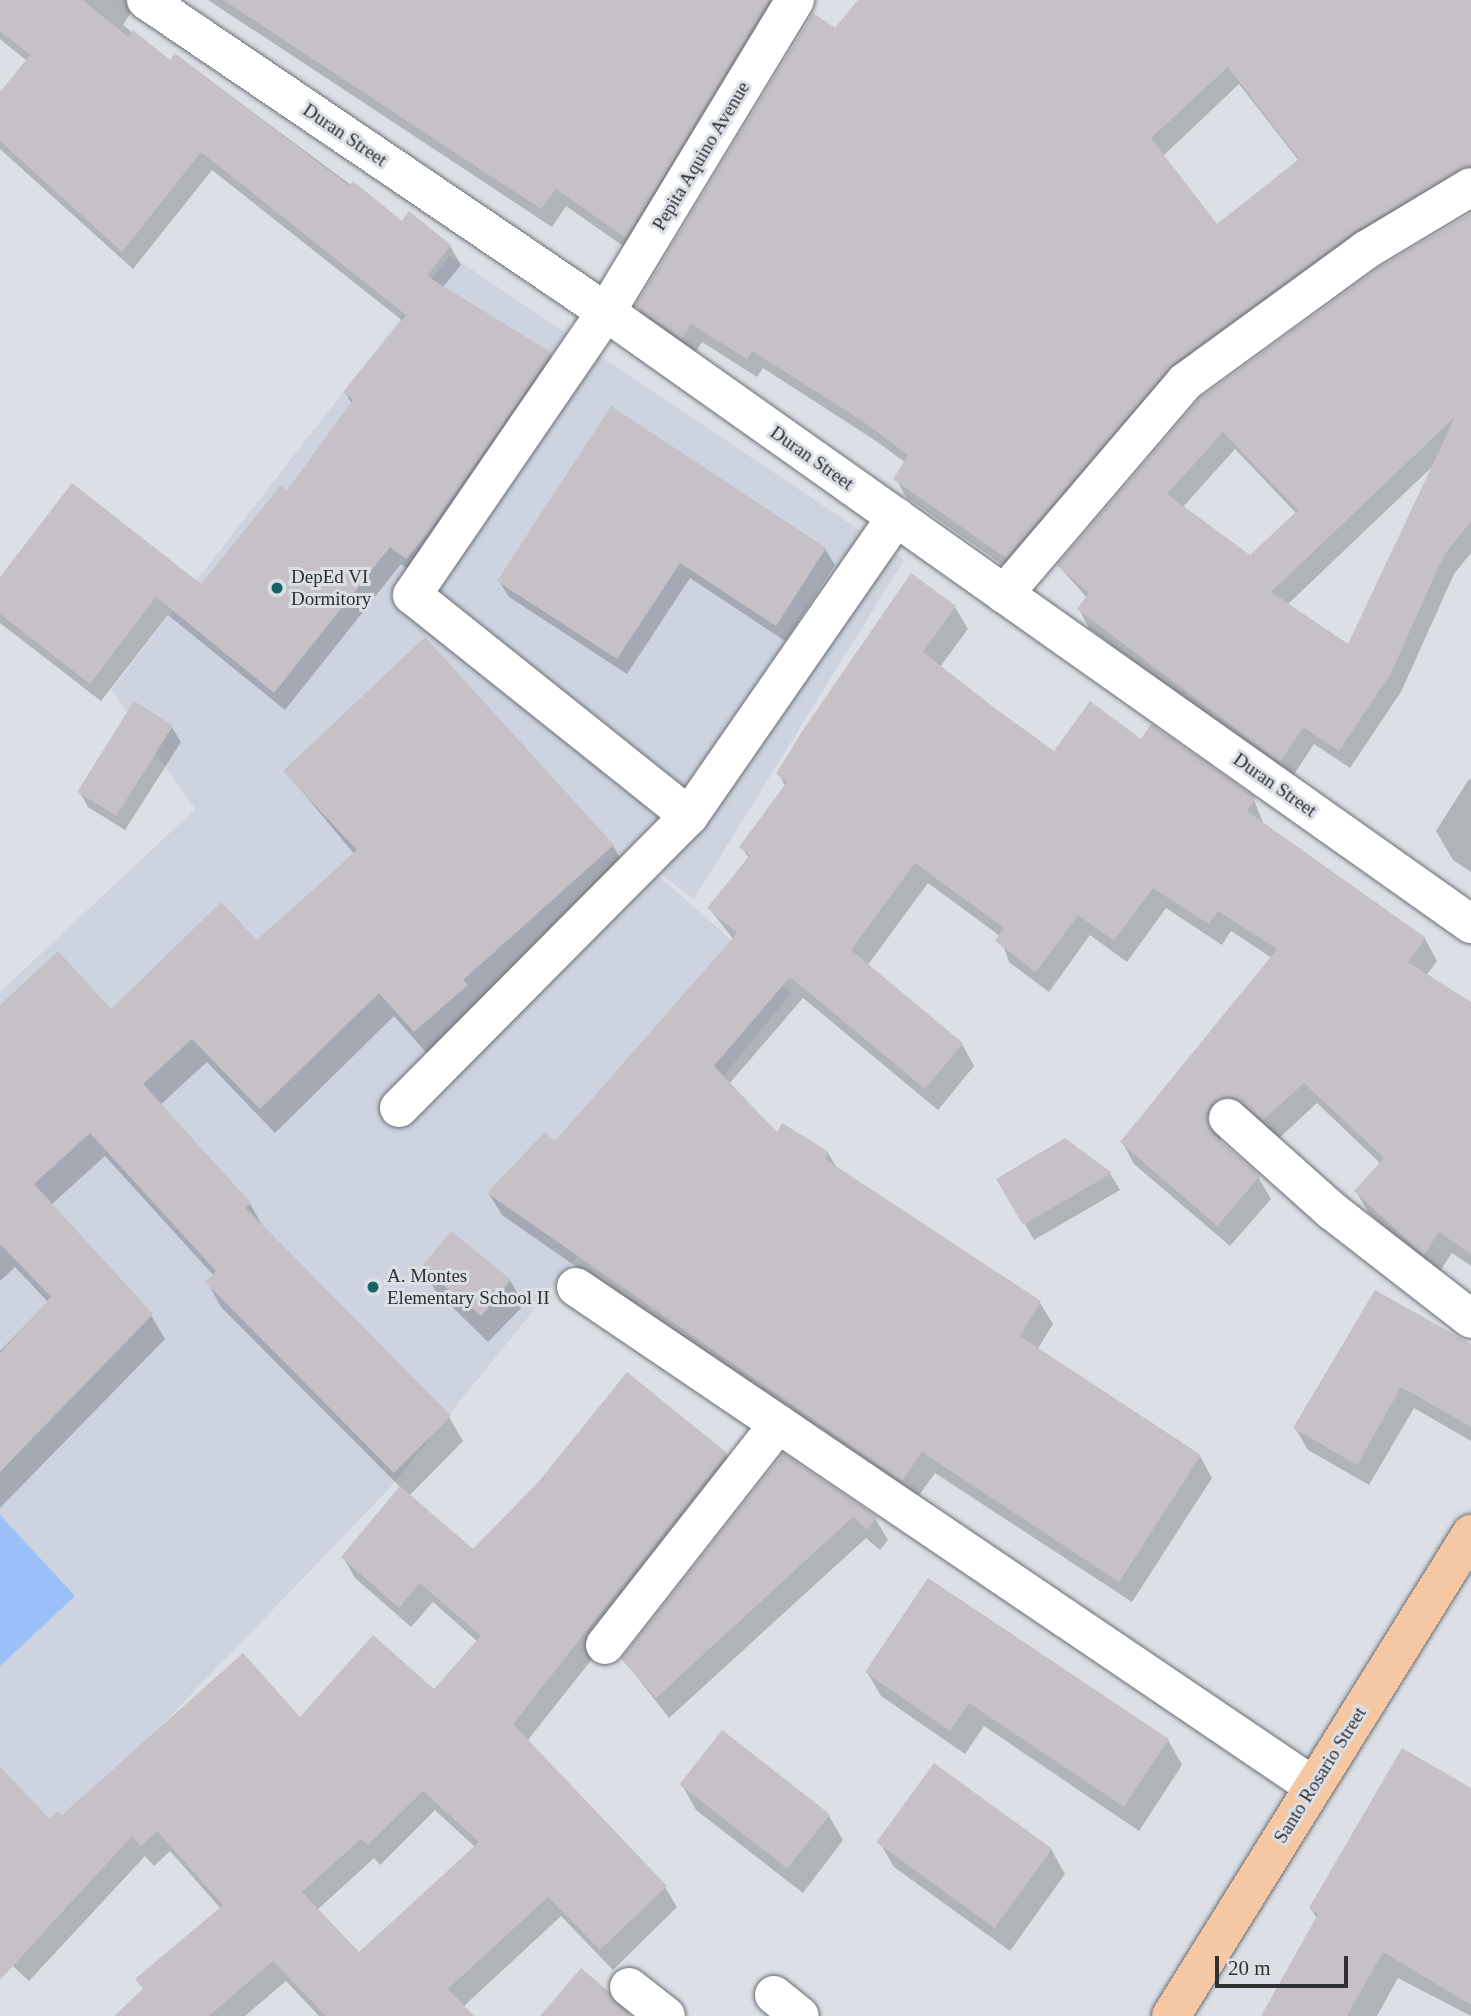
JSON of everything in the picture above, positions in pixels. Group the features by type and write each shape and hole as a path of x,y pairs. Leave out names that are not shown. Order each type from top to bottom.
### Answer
{"main road":[{"name":"Santo Rosario Street","path":"1171,2016 1471,1534"}],"street":[{"name":"Duran Street","path":"146,0 606,312 1471,924"},
{"name":"Pepita Aquino Avenue","path":"689,816 412,595 606,312 795,0"},
{"path":"1004,594 1185,382 1366,250 1471,187"},
{"path":"399,1108 689,816 895,517"},
{"path":"1227,1118 1332,1211 1471,1320"},
{"path":"576,1287 1313,1786"},
{"path":"605,1644 778,1424"},
{"path":"629,1987 666,2016"}],"shaded area":[{"path":"450,255 904,560 694,899 635,855 791,993 388,1490 0,1893 0,992 195,809 111,690"},
{"path":"0,1515 75,1596 0,1666"}],"building":[{"path":"0,0 83,0 128,37 133,30 170,60 175,53 349,186 353,181 402,221 409,211 451,245 427,276 552,353 427,534 406,559 390,547 274,693 156,597 90,684 0,614 0,577 72,483 201,584 281,485 287,490 353,400 343,392 406,315 201,152 122,252 0,141 0,92 30,55 0,31"},
{"path":"223,0 769,0 626,238 556,189 541,209"},
{"path":"858,0 1471,0 1471,165 1355,231 1172,365 1006,558 893,479 908,455 861,420 752,351 747,359 691,324 682,339 635,306 813,13 835,28","holes":["1228,67 1299,159 1217,224 1151,138"]},
{"path":"1471,213 1471,521 1444,555 1391,673 1339,751 1303,727 1280,762 1077,609 1089,593 1057,565 1200,398 1378,268","holes":["1455,417 1348,644 1271,592","1223,432 1298,510 1250,555 1167,494"]},
{"path":"611,406 826,548 776,626 680,563 617,659 497,581"},
{"path":"911,573 956,606 923,652 996,709 1054,751 1090,701 1141,739 1151,724 1256,798 1247,811 1426,938 1408,962 1471,1002 1471,1254 1439,1232 1424,1255 1354,1191 1384,1158 1304,1083 1263,1120 1233,1097 1211,1104 1207,1114 1213,1134 1260,1176 1217,1226 1120,1142 1277,949 1218,911 1209,924 1153,888 1114,941 1078,915 1036,972 995,941 1004,928 915,863 851,950 963,1043 925,1089 790,977 714,1066 777,1132 782,1123 829,1152 825,1159 1041,1301 1020,1336 1201,1455 1119,1582 922,1452 902,1481 487,1193 545,1132 555,1141 737,933 707,908 750,855 739,847 787,782 776,774 801,733"},
{"path":"425,637 614,845 463,980 468,985 414,1032 379,993 260,1109 192,1039 143,1084 251,1203 246,1208 451,1416 394,1473 205,1282 216,1271 90,1133 34,1184 153,1314 0,1472 0,1353 51,1297 0,1244 0,1005 58,951 111,1009 221,902 257,940 357,850 283,771"},
{"path":"134,701 173,725 116,816 77,792"},
{"path":"1065,1138 1112,1173 1023,1225 996,1179"},
{"path":"451,1231 511,1279 481,1316 421,1268"},
{"path":"1375,1290 1471,1344 1471,1427 1401,1387 1357,1465 1293,1428"},
{"path":"627,1372 727,1453 513,1724 667,1886 600,1950 548,1897 448,1989 474,2016 326,2016 273,1961 209,2016 114,2016 143,1989 135,1979 223,1905 157,1831 141,1846 132,1836 0,1980 0,1767 50,1819 58,1811 62,1815 243,1653 300,1717 373,1635 434,1689 481,1636 420,1583 399,1608 341,1557 400,1486 473,1549 540,1480","holes":["423,1791 479,1842 359,1952 302,1892 361,1839 368,1845"]},
{"path":"783,1453 877,1517 867,1530 853,1517 656,1698 621,1659"},
{"path":"928,1578 1169,1739 1124,1807 969,1703 950,1731 865,1672"},
{"path":"722,1730 830,1814 787,1869 680,1784"},
{"path":"1402,1748 1471,1788 1471,2005 1383,1952 1347,2016 1261,2016 1318,1914 1309,1908"},
{"path":"934,1763 1052,1849 995,1928 876,1842"},
{"path":"581,1968 608,1991 631,2016 540,2016"}],"place":[{"name":"DepEd VI Dormitory","path":"277,588"},
{"name":"A. Montes Elementary School II","path":"373,1287"}]}
